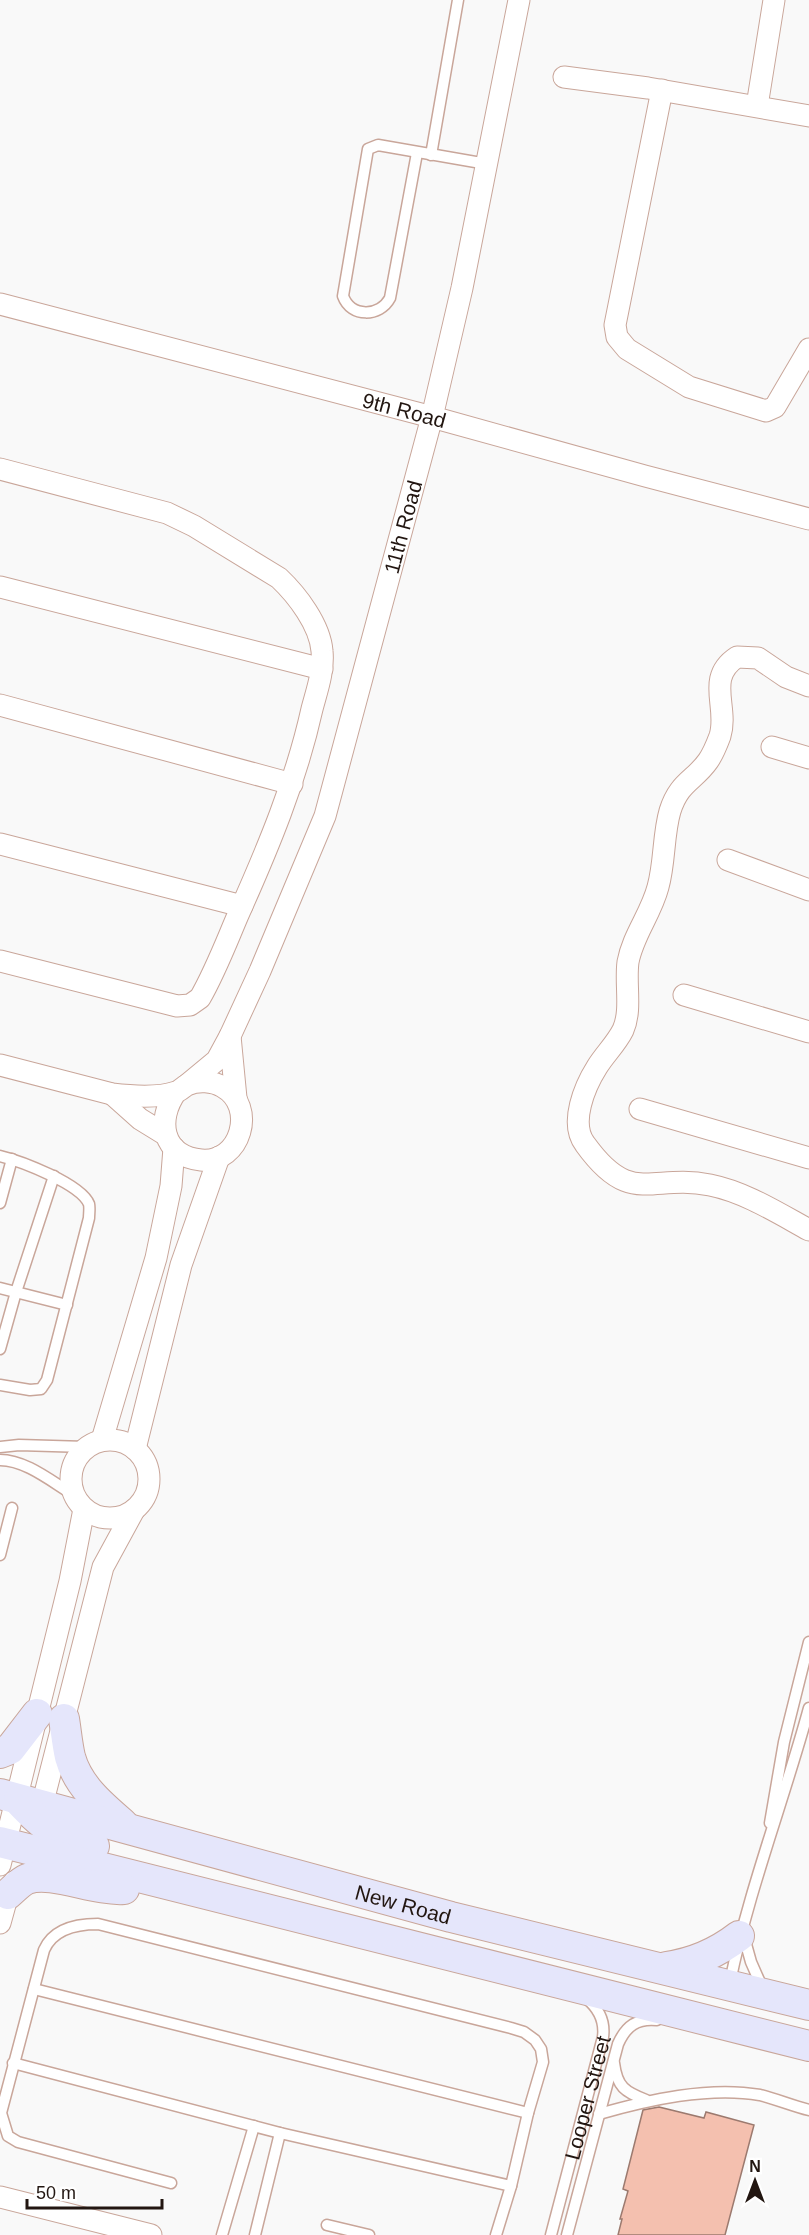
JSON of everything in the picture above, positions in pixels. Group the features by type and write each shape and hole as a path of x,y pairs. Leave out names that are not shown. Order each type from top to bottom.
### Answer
{"main road":[{"path":"0,1753 10,1749 50,1716 80,1780 94,1799 130,1830"},
{"path":"14,1827 60,1836 266,1899 344,1930"},
{"name":"New Road","path":"14,1827 130,1830 451,1917 809,2006"},
{"name":"New Road","path":"14,1827 169,1886 809,2046"},
{"path":"8,1894 25,1880 44,1876 108,1890 169,1886"},
{"path":"657,1968 685,1964 704,1958 722,1949 740,1932"},
{"path":"729,1986 749,2015 776,2037"}],"street":[{"name":"11th Road","path":"182,1088 203,1074 217,1060 230,1036 260,971 324,816 432,417 462,288 519,0"},
{"path":"757,106 774,0"},
{"path":"564,77 662,90 809,116"},
{"path":"662,90 615,325 620,342 627,349 689,387 766,411 775,407 809,350"},
{"name":"9th Road","path":"0,304 809,519"},
{"path":"0,469 167,513 194,526 279,578 297,598 321,641 322,669 308,731 282,814 200,998 190,1005 165,1004 0,961"},
{"path":"0,587 322,669"},
{"path":"809,686 786,677 758,658 737,657 723,669 719,681 721,733 708,761 685,782 670,810 658,886 647,918 634,940 628,964 624,1027 586,1087 580,1108 579,1125 583,1142 610,1172 620,1179 646,1186 689,1183 710,1185 734,1192 809,1230"},
{"path":"0,705 291,784"},
{"path":"772,747 809,758"},
{"path":"0,844 242,906"},
{"path":"728,861 809,890"},
{"path":"684,995 809,1032"},
{"path":"112,1094 187,1157 203,1161 219,1157 233,1147 241,1132 242,1114 236,1098 230,1036"},
{"path":"0,1065 112,1094 128,1096 182,1088 206,1081 223,1086 236,1098"},
{"path":"50,1716 78,1545 79,1502 70,1478 75,1461 94,1444 156,1258 171,1186 170,1142 163,1120 167,1105 182,1088"},
{"path":"640,1109 809,1158"},
{"path":"135,1449 181,1265 219,1157"},
{"path":"0,1923 8,1894 14,1827 50,1716 103,1567 134,1510 145,1497 149,1480 146,1463 135,1449 120,1441 94,1444"},
{"path":"79,1502 100,1516 117,1517 134,1510"},
{"path":"0,2197 151,2235"}],"lane":[{"path":"431,155 458,0"},
{"path":"417,153 390,298 386,306 376,312 362,313 352,309 343,296 368,149 378,145 487,164"},
{"path":"0,1156 54,1176 83,1196 89,1205 89,1218 46,1380 40,1389 30,1390 0,1385"},
{"path":"0,1203 12,1159"},
{"path":"0,1349 54,1176"},
{"path":"0,1288 67,1305"},
{"path":"0,1447 94,1444"},
{"path":"0,1460 11,1460 22,1464 79,1502"},
{"path":"0,1555 12,1508"},
{"path":"768,1841 772,1800 809,1642"},
{"path":"729,1986 740,1932 793,1768 809,1708"},
{"path":"171,2183 18,2142 8,2136 1,2113 44,1950 52,1935 85,1924 109,1927 524,2032 535,2040 541,2049 543,2062 496,2235"},
{"path":"740,1932 766,1994"},
{"name":"Looper Street","path":"520,1972 578,1994 590,2001 597,2010 604,2027 550,2235"},
{"path":"34,1989 528,2113"},
{"name":"Looper Street","path":"567,2235 613,2060 623,2033 629,2026 649,2019 726,2024"},
{"path":"613,2060 615,2074 622,2087 628,2093 646,2100"},
{"path":"13,2063 280,2133 511,2186"},
{"path":"599,2114 646,2100 731,2092 761,2096 809,2110"},
{"path":"222,2235 254,2126"},
{"path":"255,2235 280,2133"},
{"path":"327,2225 369,2235"}],"building":[{"path":"659,2107 704,2118 706,2112 754,2125 725,2235 618,2235 628,2191 623,2189 643,2110"}]}
